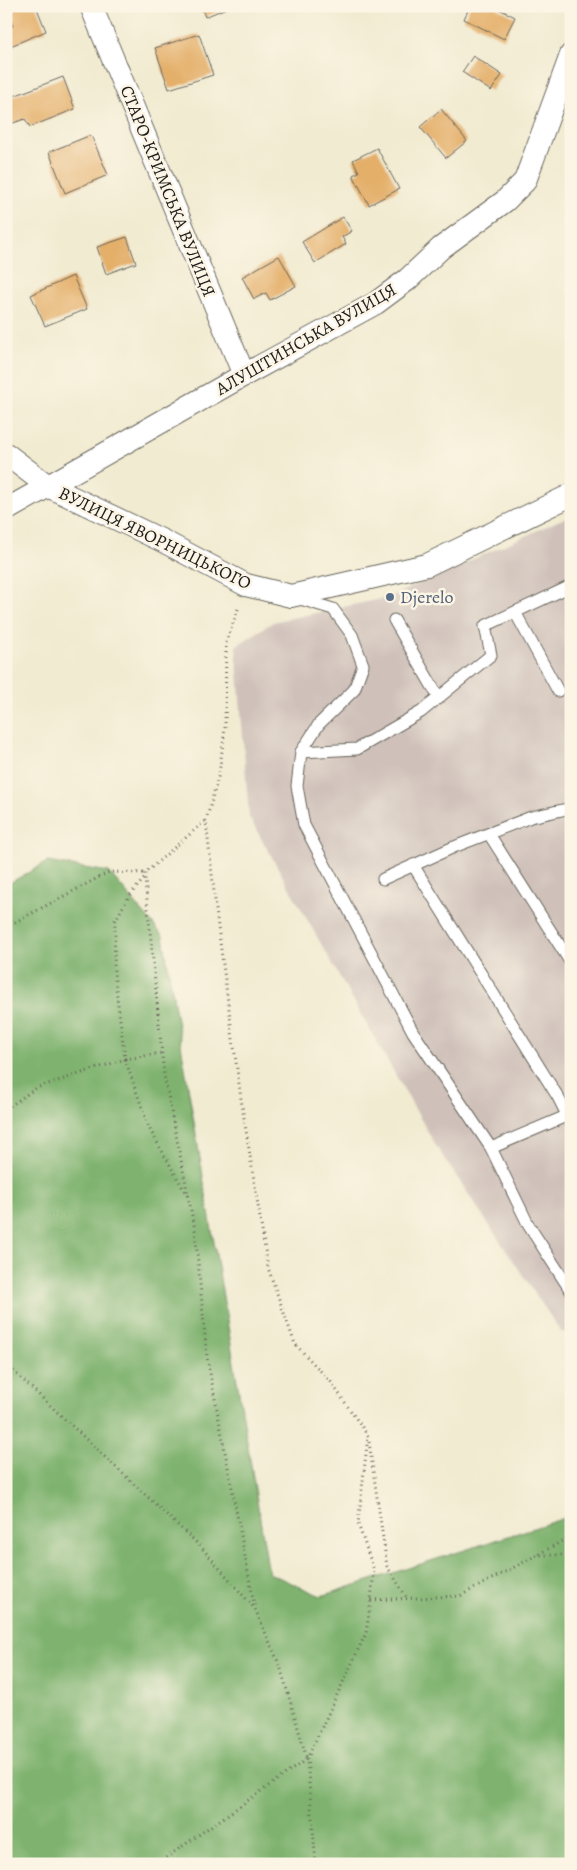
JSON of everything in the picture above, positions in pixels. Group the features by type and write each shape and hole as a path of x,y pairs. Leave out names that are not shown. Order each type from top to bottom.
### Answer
{"street":[{"name":"СТАРО-КРИМСЬКА ВУЛИЦЯ","path":"91,6 244,375"},
{"name":"АЛУШТИНСЬКА ВУЛИЦЯ","path":"6,510 244,375 376,303 408,280 441,248 505,201 526,181 571,55"},
{"name":"ВУЛИЦЯ ЯВОРНИЦЬКОГО","path":"6,454 48,486 163,541 246,584 291,596 427,565 571,494"}],"lane":[{"path":"301,752 358,750 421,712 491,655 485,626 571,586"},
{"path":"291,596 333,609 352,635 363,665 354,690 319,724 301,752 297,786 304,825 413,1032 491,1148 528,1226 571,1291"},
{"path":"515,612 558,691"},
{"path":"394,620 438,698"},
{"path":"383,879 531,817 569,812"},
{"path":"488,834 571,963"},
{"path":"413,865 558,1097 569,1118 491,1148"}],"path":[{"path":"246,584 226,643 225,728 220,774 206,821 240,1090 268,1268 295,1344 331,1382 368,1436 387,1566 408,1598"},
{"path":"6,927 109,872 144,873 206,821"},
{"path":"144,873 164,1075 195,1230 207,1357 255,1609 280,1666 307,1759 316,1864"},
{"path":"145,879 129,896 115,921 114,972 125,1059 149,1128 189,1200"},
{"path":"6,1109 36,1088 125,1059 162,1053"},
{"path":"6,1364 201,1547 255,1609"},
{"path":"156,1864 307,1759 366,1633 374,1570 358,1524 368,1436"},
{"path":"371,1600 460,1596 571,1536"},
{"path":"537,1555 571,1555"}],"shaded area":[{"path":"571,515 571,1333 561,1332 436,1146 249,817 236,646 273,622 390,597"}],"green space":[{"path":"47,862 109,872 163,936 269,1573 321,1596 571,1516 571,1864 6,1864 6,885"}],"building":[{"path":"14,6 36,6 46,31 6,48 6,29 13,26 6,9"},
{"path":"201,6 231,6 205,17"},
{"path":"470,6 493,6 515,17 504,39 464,19"},
{"path":"199,34 213,75 169,89 155,48"},
{"path":"473,56 502,75 491,91 462,72"},
{"path":"63,77 75,109 30,127 25,119 10,124 6,111 6,99"},
{"path":"441,109 467,141 446,158 420,127"},
{"path":"91,135 108,175 65,193 49,152"},
{"path":"377,148 399,189 369,205 353,175 359,172 353,160"},
{"path":"343,217 352,231 342,237 346,244 315,263 302,242"},
{"path":"127,237 136,263 106,274 97,247"},
{"path":"279,256 296,286 270,300 266,293 254,299 242,277"},
{"path":"73,276 87,309 45,326 31,295"}],"place":[{"name":"Djerelo","path":"390,597"}]}
